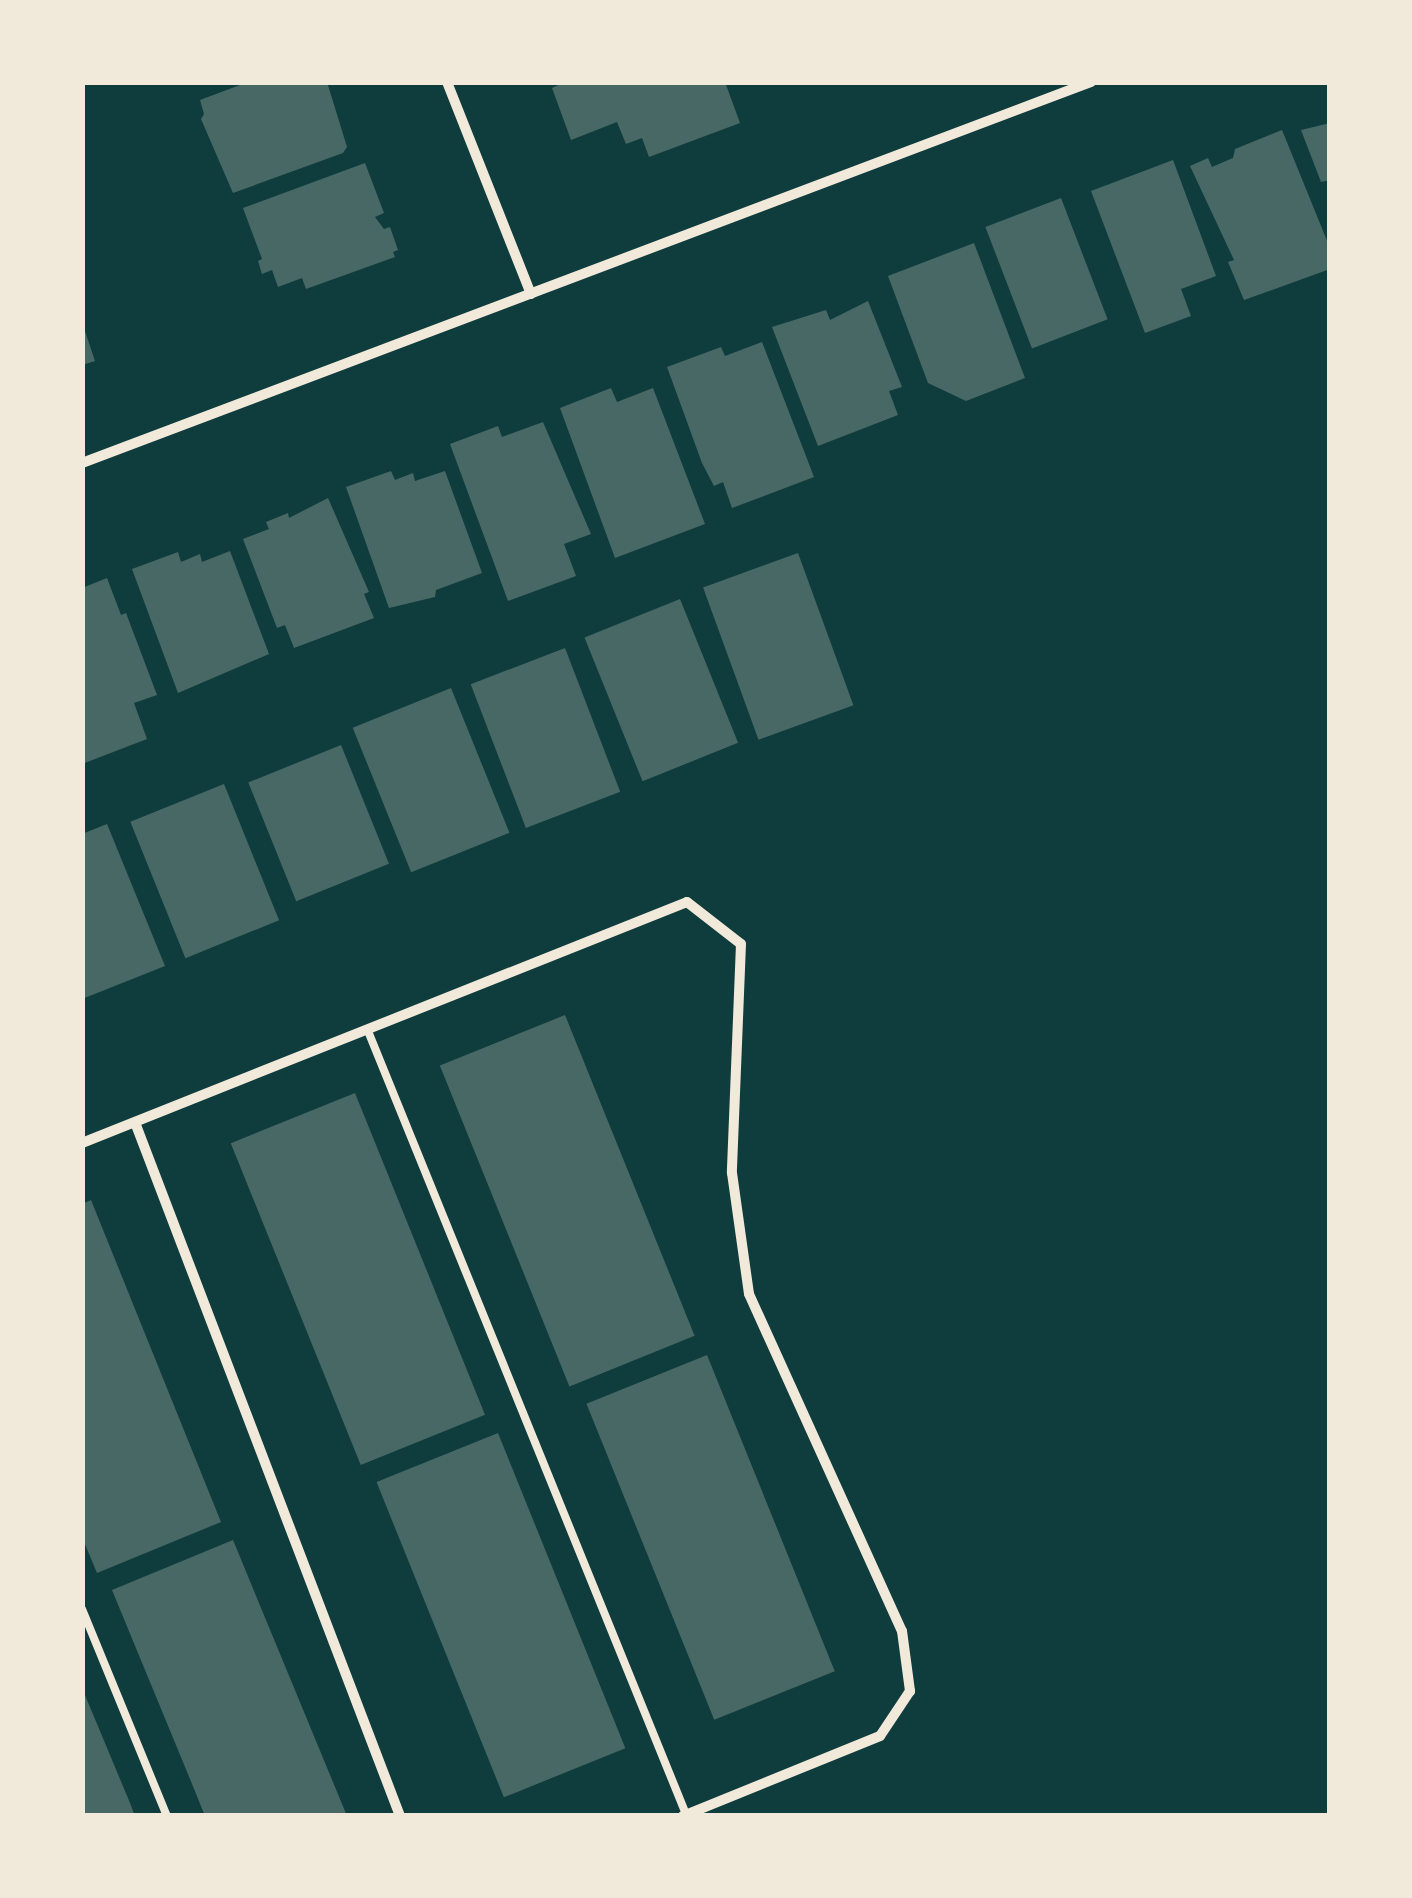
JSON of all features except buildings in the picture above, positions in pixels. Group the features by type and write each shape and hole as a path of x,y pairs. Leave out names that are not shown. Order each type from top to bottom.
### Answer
{"street":[{"path":"447,82 531,294"},
{"path":"82,464 1091,82"},
{"path":"82,1143 136,1125 687,902 741,944 732,1172 749,1294 902,1631 910,1692 880,1736 684,1815"},
{"path":"136,1125 400,1816"}],"lane":[{"path":"368,1031 684,1815"},
{"path":"82,1609 167,1816"}]}
